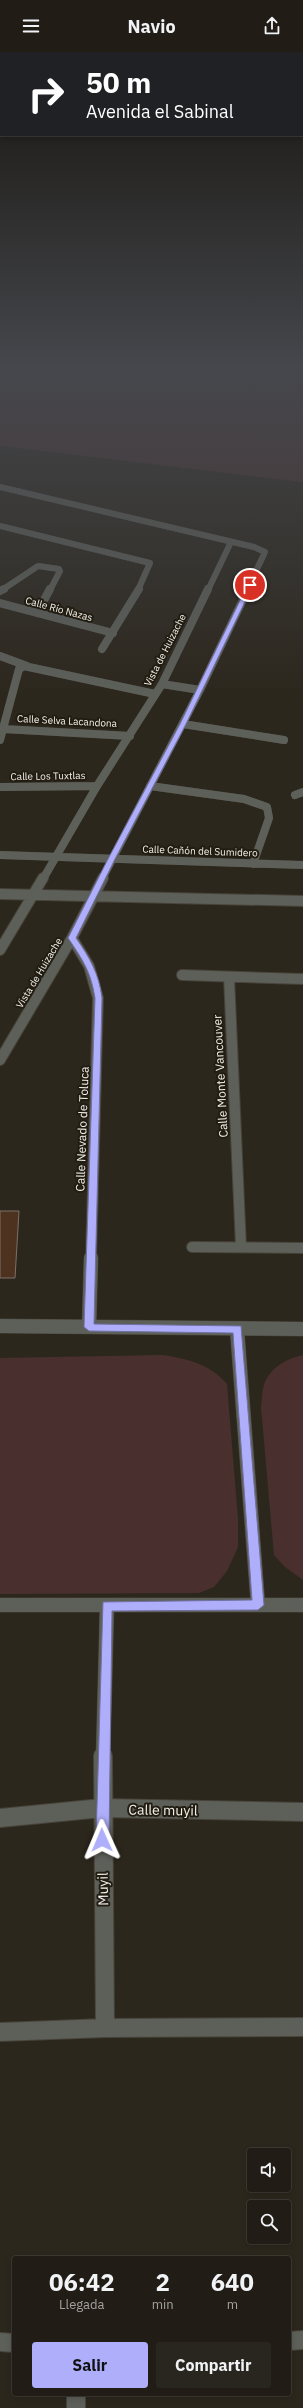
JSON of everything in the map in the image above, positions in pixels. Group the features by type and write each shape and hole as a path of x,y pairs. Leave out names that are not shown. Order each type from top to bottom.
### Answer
{"street":[{"path":"0,487 231,542"},
{"path":"1,527 150,563 143,582 102,649"},
{"name":"Vista de Huizache","path":"0,950 34,896 54,857 97,786 162,684 231,542 265,552 200,690 111,859 72,938 0,1060"},
{"path":"0,591 36,567 43,565 59,569 60,571 37,613"},
{"name":"Calle Río Nazas","path":"0,603 113,633"},
{"path":"0,656 24,666 155,694"},
{"path":"0,740 19,669 24,666"},
{"path":"162,684 200,690"},
{"path":"183,724 284,740"},
{"name":"Calle Selva Lacandona","path":"3,729 130,736"},
{"name":"Calle Los Tuxtlas","path":"0,787 97,786"},
{"path":"150,786 259,803 269,811 269,818 253,864"},
{"name":"Calle Cañón del Sumidero","path":"0,856 303,865"},
{"path":"0,894 34,896 303,901"},
{"name":"Calle Nevado de Toluca","path":"72,938 88,961 96,980 98,998 89,1327"},
{"path":"182,975 303,979"},
{"name":"Calle Monte Vancouver","path":"229,977 241,1247"},
{"path":"192,1247 303,1248"},
{"path":"0,1326 303,1329"},
{"path":"237,1329 258,1605"},
{"path":"0,1605 303,1605"},
{"name":"Muyil","path":"105,2028 102,1808 107,1606"},
{"name":"Calle muyil","path":"0,1818 102,1808 303,1812"},
{"path":"0,2032 105,2028 303,2027"},
{"path":"291,2341 303,2340"},
{"path":"0,2342 12,2342"},
{"path":"76,2396 76,2408"}],"shaded area":[{"path":"269,478 303,478 303,482"},
{"path":"163,1355 181,1358 206,1367 227,1384 238,1519 238,1547 227,1571 214,1587 199,1593 0,1594 0,1358"},
{"path":"303,1355 303,1580 285,1567 274,1555 261,1407 263,1387 270,1374 285,1361"}],"building":[{"path":"0,1211 19,1211 15,1278 0,1278"}],"route":[{"path":"102,1840 107,1606 258,1605 237,1329 89,1327 98,998 96,980 88,961 72,938 111,859 183,724 250,585"}]}
